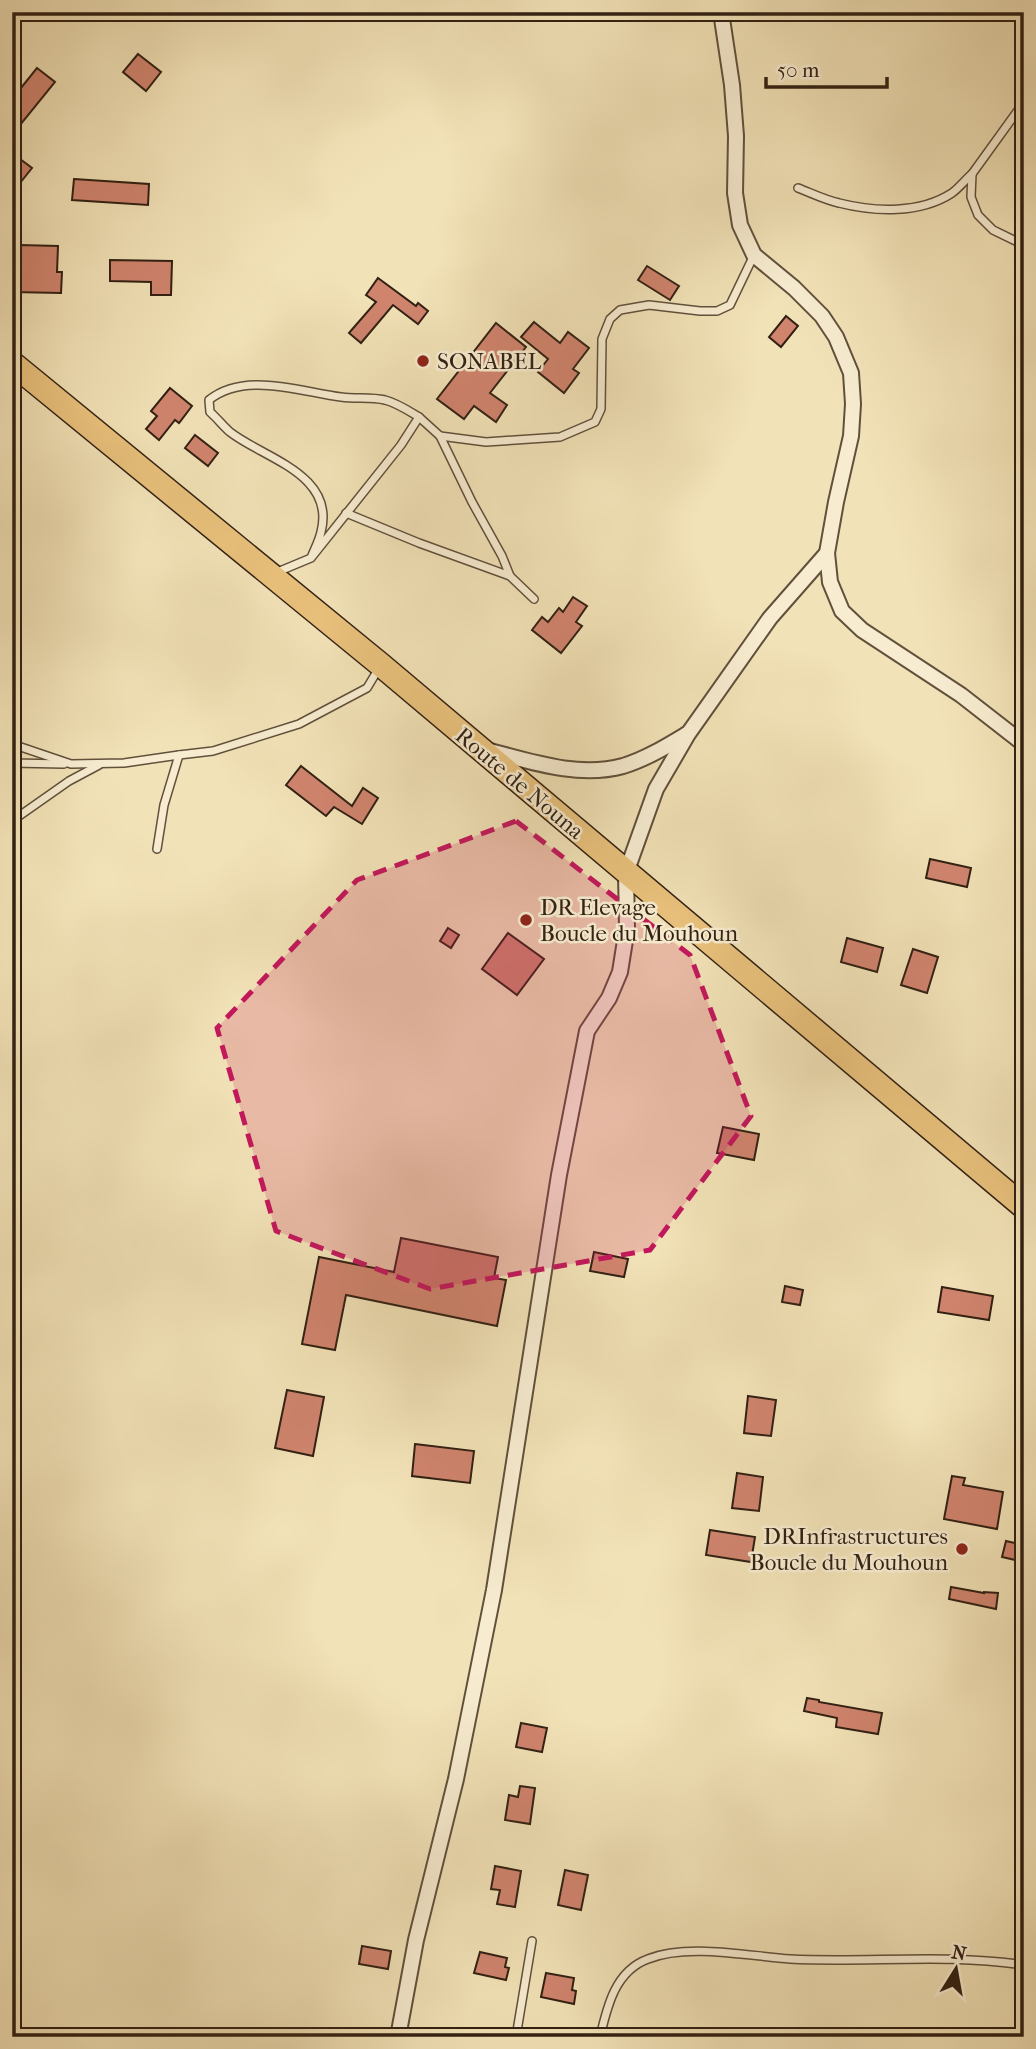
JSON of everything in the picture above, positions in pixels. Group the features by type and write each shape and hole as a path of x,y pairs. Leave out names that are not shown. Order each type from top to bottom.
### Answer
{"main road":[{"name":"Route de Nouna","path":"12,363 381,665 1024,1207"}],"street":[{"path":"721,12 732,85 740,225 754,255 794,288 822,316 836,337 851,373 851,436 827,553 830,582 842,611 862,630 961,695 1024,744"},
{"path":"398,2037 416,1940 456,1779 495,1590 559,1175 587,1031 610,998 620,972 627,928 626,873 656,789 688,734 770,618 827,553"},
{"path":"478,748 531,762 582,771 623,766 688,734"}],"lane":[{"path":"798,188 837,203 863,208 923,206 952,192 972,174 1024,102"},
{"path":"972,174 971,197 978,215 993,230 1024,245"},
{"path":"440,436 486,442 560,437 595,422 601,409 602,339 610,319 620,310 649,305 717,311 730,305 754,255"},
{"path":"311,558 322,531 321,508 315,491 299,474 230,432 210,412 209,400 217,394 240,386 288,387 340,397 386,400 419,417 440,436 472,502 502,555 510,576"},
{"path":"270,574 311,558 401,444 419,417"},
{"path":"346,513 510,576 534,599"},
{"path":"12,763 124,763 213,751 299,724 367,688 381,665"},
{"path":"12,744 71,764"},
{"path":"157,849 164,805 179,755"},
{"path":"12,821 69,781 103,764"},
{"path":"516,2037 532,1941"},
{"path":"600,2037 607,2006 622,1978 633,1967 647,1959 671,1953 716,1952 792,1959 977,1959 1024,1965"}],"highlighted area":[{"path":"516,821 690,955 751,1116 650,1250 430,1289 276,1231 217,1028 357,880"}],"building":[{"path":"138,54 161,72 146,91 123,72"},
{"path":"37,68 55,82 12,135 12,99"},
{"path":"12,153 32,168 12,193"},
{"path":"74,179 149,184 148,205 72,200"},
{"path":"20,245 58,246 57,272 62,272 61,293 12,292 12,271 20,271"},
{"path":"110,260 172,261 171,295 151,295 151,282 110,281"},
{"path":"647,266 679,286 670,300 638,280"},
{"path":"378,278 416,306 418,303 428,311 418,324 393,305 361,343 349,333 376,302 366,295"},
{"path":"786,316 798,326 781,347 769,337"},
{"path":"534,322 560,343 568,332 589,348 573,369 579,373 564,393 538,372 548,359 521,337"},
{"path":"496,323 526,347 490,393 507,405 496,422 474,406 464,419 437,399"},
{"path":"170,388 192,406 179,423 175,420 159,440 146,429 157,416 151,411"},
{"path":"195,435 218,453 208,466 185,448"},
{"path":"573,597 587,606 576,622 582,626 561,653 532,630 542,617 548,622 559,608 563,612"},
{"path":"301,766 352,806 363,788 378,798 362,824 334,807 326,816 286,785"},
{"path":"930,859 971,868 967,887 926,878"},
{"path":"448,928 459,935 451,948 440,941"},
{"path":"508,933 544,959 517,995 482,969"},
{"path":"847,938 883,948 877,972 841,962"},
{"path":"913,949 938,957 927,993 901,985"},
{"path":"723,1127 759,1134 754,1160 717,1153"},
{"path":"401,1238 498,1257 494,1278 506,1280 497,1326 346,1295 335,1350 302,1344 319,1257 394,1272"},
{"path":"594,1252 628,1259 624,1277 590,1271"},
{"path":"785,1286 803,1290 800,1305 782,1302"},
{"path":"942,1287 993,1296 989,1320 938,1312"},
{"path":"287,1390 324,1397 313,1456 275,1448"},
{"path":"748,1396 776,1400 771,1436 744,1433"},
{"path":"415,1444 474,1451 470,1483 412,1476"},
{"path":"737,1473 763,1477 759,1511 732,1508"},
{"path":"952,1476 965,1478 963,1485 1003,1492 997,1529 944,1519"},
{"path":"710,1530 755,1537 751,1562 706,1555"},
{"path":"1006,1541 1024,1545 1024,1562 1002,1557"},
{"path":"951,1587 998,1593 996,1609 949,1599"},
{"path":"807,1698 882,1713 878,1734 836,1727 837,1718 804,1711"},
{"path":"521,1723 547,1728 542,1752 516,1747"},
{"path":"520,1786 535,1788 530,1824 505,1820 509,1795 518,1797"},
{"path":"495,1866 521,1871 515,1907 497,1904 500,1890 491,1889"},
{"path":"565,1870 588,1875 581,1910 558,1905"},
{"path":"362,1946 391,1951 388,1969 359,1964"},
{"path":"480,1952 507,1958 505,1967 509,1968 506,1980 474,1973"},
{"path":"546,1973 574,1978 574,2004 541,1997"}],"place":[{"name":"SONABEL","path":"423,361"},
{"name":"DR Elevage Boucle du Mouhoun","path":"526,920"},
{"name":"DRInfrastructures Boucle du Mouhoun","path":"962,1549"}]}
